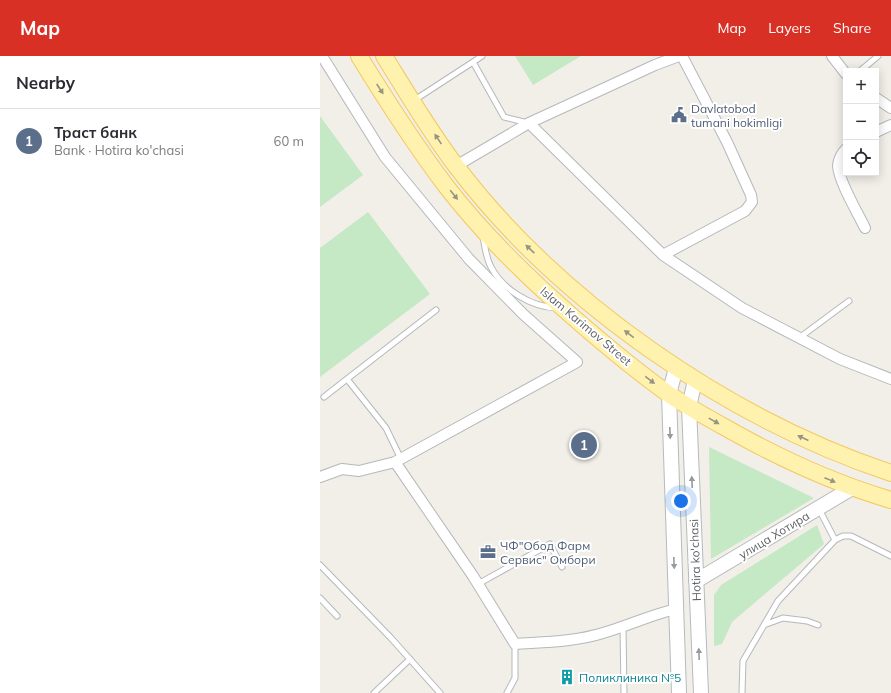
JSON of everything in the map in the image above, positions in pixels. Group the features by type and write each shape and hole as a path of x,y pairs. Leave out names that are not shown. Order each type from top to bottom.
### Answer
{"main road":[{"name":"Islam Karimov Street","path":"359,56 408,133 446,186 480,226 543,290 604,344 669,394 770,453 806,470 852,488 891,500"},
{"name":"Islam Karimov Street","path":"384,56 412,101 456,166 519,239 569,286 615,323 676,368 695,380 745,409 823,448 891,473"},
{"name":"Hotira ko'chasi","path":"676,368 669,394 679,693"},
{"name":"Hotira ko'chasi","path":"695,380 689,407 701,693"},
{"name":"улица Хотира","path":"696,581 852,488"}],"street":[{"path":"320,477 342,469 360,471 398,460 577,362 524,314 469,259 385,157 322,56"},
{"path":"456,166 529,123 655,65 678,56"},
{"path":"663,255 745,211 752,202 751,195 727,142 682,56"},
{"path":"832,56 843,70"},
{"path":"879,100 891,108"},
{"path":"529,123 663,255 742,308 840,359 891,378"},
{"path":"879,131 891,125"},
{"path":"843,151 838,166 845,186 865,228"},
{"path":"398,460 515,644 578,640 623,627 653,614 676,609"}],"lane":[{"path":"412,101 482,56"},
{"path":"864,68 878,56"},
{"path":"473,62 504,117 529,123"},
{"path":"480,226 490,267 497,276 518,296 529,302 546,308 562,308"},
{"path":"799,338 849,301"},
{"path":"324,397 436,310"},
{"path":"347,379 386,428 398,460"},
{"path":"818,508 835,540"},
{"path":"742,693 743,661 764,624 778,601 835,540 843,536 851,536 891,556"},
{"path":"478,584 550,544 562,567"},
{"path":"320,565 410,659 440,693"},
{"path":"320,598 337,616"},
{"path":"764,624 783,618 807,621 818,625"},
{"path":"623,627 624,693"},
{"path":"507,693 515,678 515,644"},
{"path":"374,693 410,659"}],"green space":[{"path":"515,56 581,56 533,85"},
{"path":"320,116 363,175 320,207"},
{"path":"368,212 430,294 320,377 320,248"},
{"path":"709,447 814,498 711,559"},
{"path":"817,525 824,544 732,622 722,644 714,646 714,595 721,585"}],"place":[{"name":"Davlatobod tumani hokimligi","path":"679,115"},
{"name":"Траст банк","path":"584,445"},
{"name":"ЧФ\"Обод Фарм Сервис\" Омбори","path":"488,552"},
{"name":"Поликлиника №5","path":"567,677"}]}
